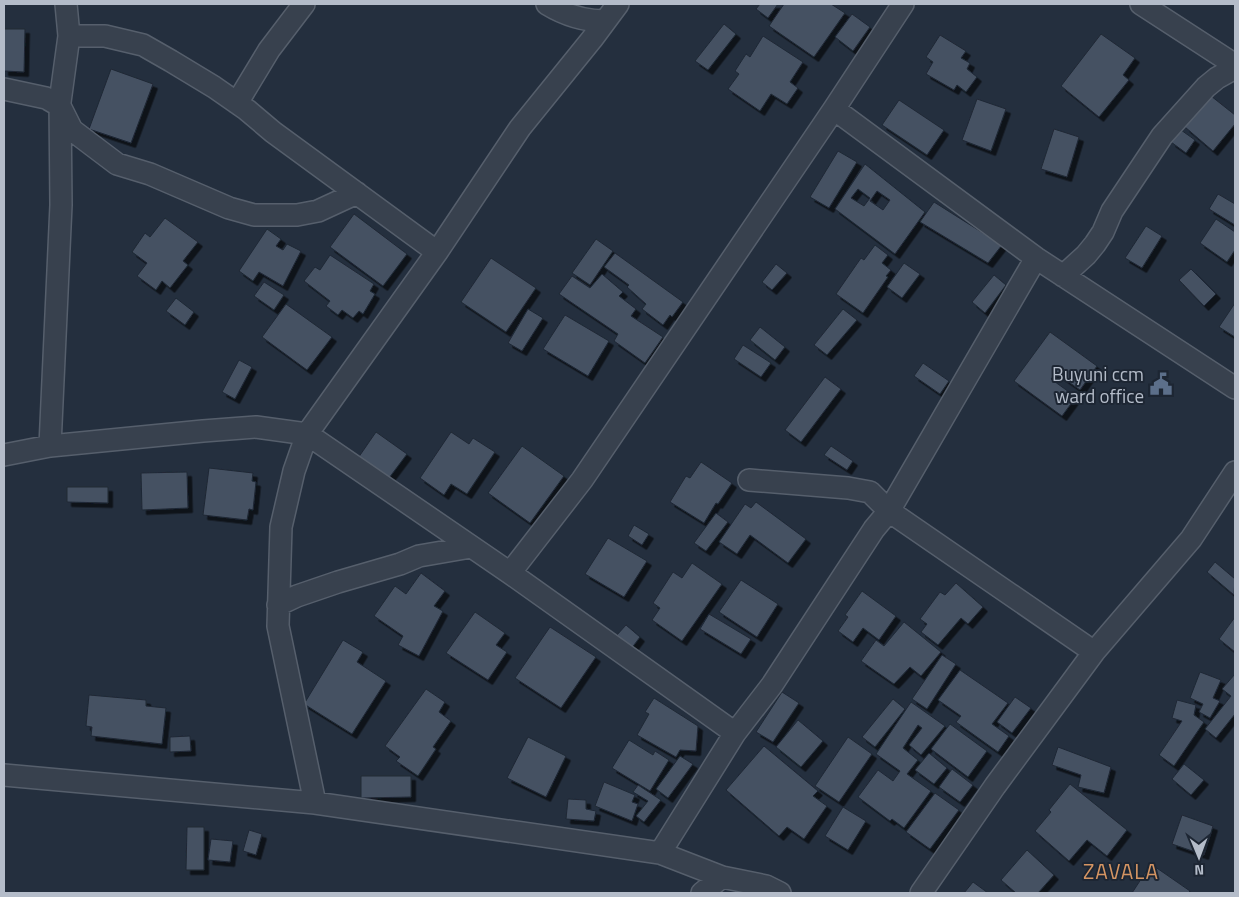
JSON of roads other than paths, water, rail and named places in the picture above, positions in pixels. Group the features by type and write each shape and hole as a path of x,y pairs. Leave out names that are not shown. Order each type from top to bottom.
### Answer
{"street":[{"path":"50,446 61,205 60,106 69,36 66,4"},
{"path":"237,103 269,50 304,4"},
{"path":"547,4 562,13 587,21 605,21"},
{"path":"315,803 278,626 281,527 294,471 307,434 438,252 520,128 618,4"},
{"path":"510,573 582,480 903,4"},
{"path":"1063,276 1086,255 1099,238 1112,211 1162,136 1206,87 1235,67 1141,4"},
{"path":"69,36 105,36 144,45 237,103 273,132 438,252"},
{"path":"4,89 46,98 60,106 72,130 117,164 150,174 228,208 254,215 297,216 318,211 357,193"},
{"path":"834,109 1036,258 1235,388"},
{"path":"660,853 735,733 772,685 874,529 889,511 1036,258"},
{"path":"4,455 50,446 203,430 256,427 307,434 510,573 735,733"},
{"path":"921,893 1094,652 1191,539 1235,472"},
{"path":"748,480 848,488 870,492 889,511 1094,652"},
{"path":"278,605 297,596 419,556 471,546"},
{"path":"4,775 315,803 660,853 722,877 766,886 780,893"},
{"path":"702,893 722,877"}],"place":[{"name":"Buyuni ccm ward office","path":"1161,384"}],"district":[{"name":"ZAVALA","path":"1121,871"}]}
